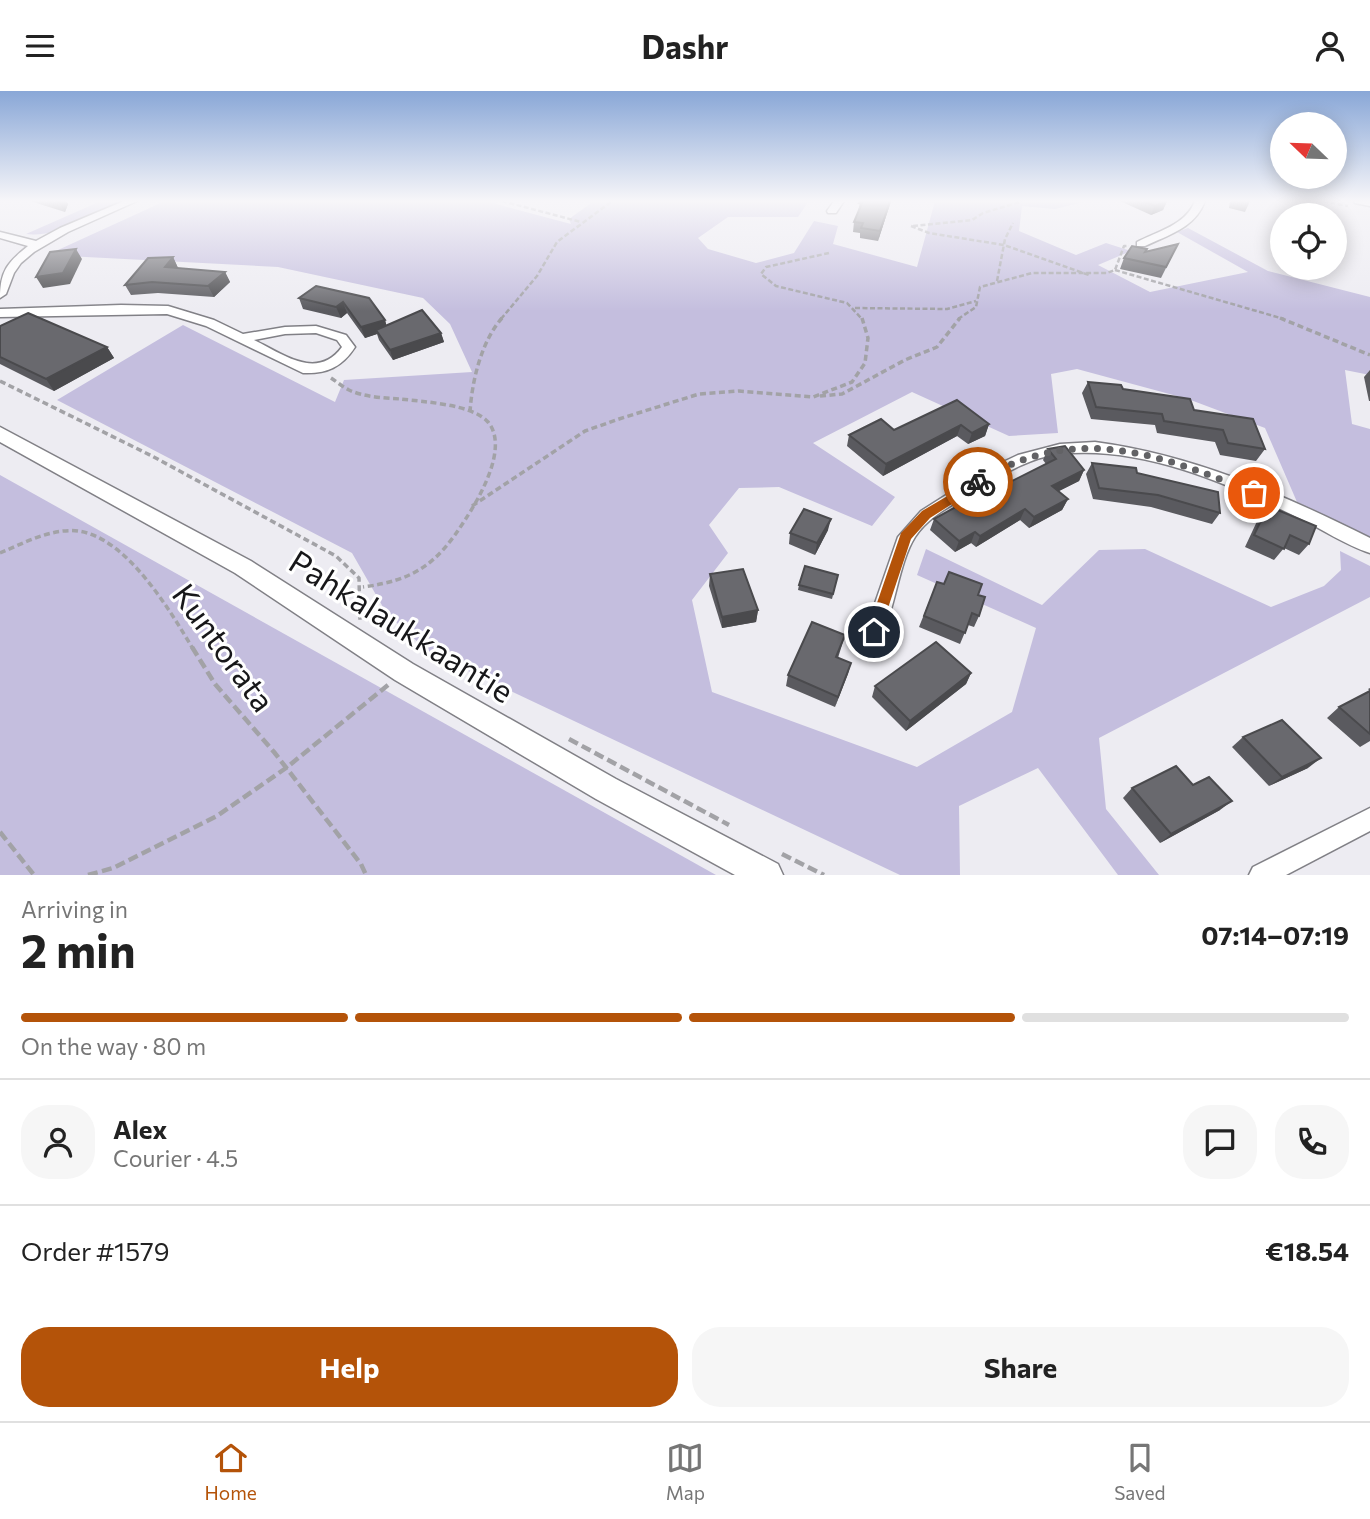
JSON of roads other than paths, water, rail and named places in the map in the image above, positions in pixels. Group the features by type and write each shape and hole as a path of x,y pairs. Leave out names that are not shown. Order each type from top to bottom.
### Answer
{"street":[{"path":"10,238 38,245"},
{"path":"0,294 8,273 26,253 54,238"},
{"path":"1141,244 1154,238"},
{"path":"0,313 168,310 199,319 244,338 303,369 324,368 342,358 349,347 337,334 305,329 272,331 244,338"},
{"name":"Pahkalaukkaantie","path":"0,434 243,566 404,672 606,789 772,863"},
{"path":"874,632 906,537 914,526 926,515 988,476 1027,457 1061,449 1121,450 1211,475 1370,546"},
{"path":"1261,875 1370,819"}]}
